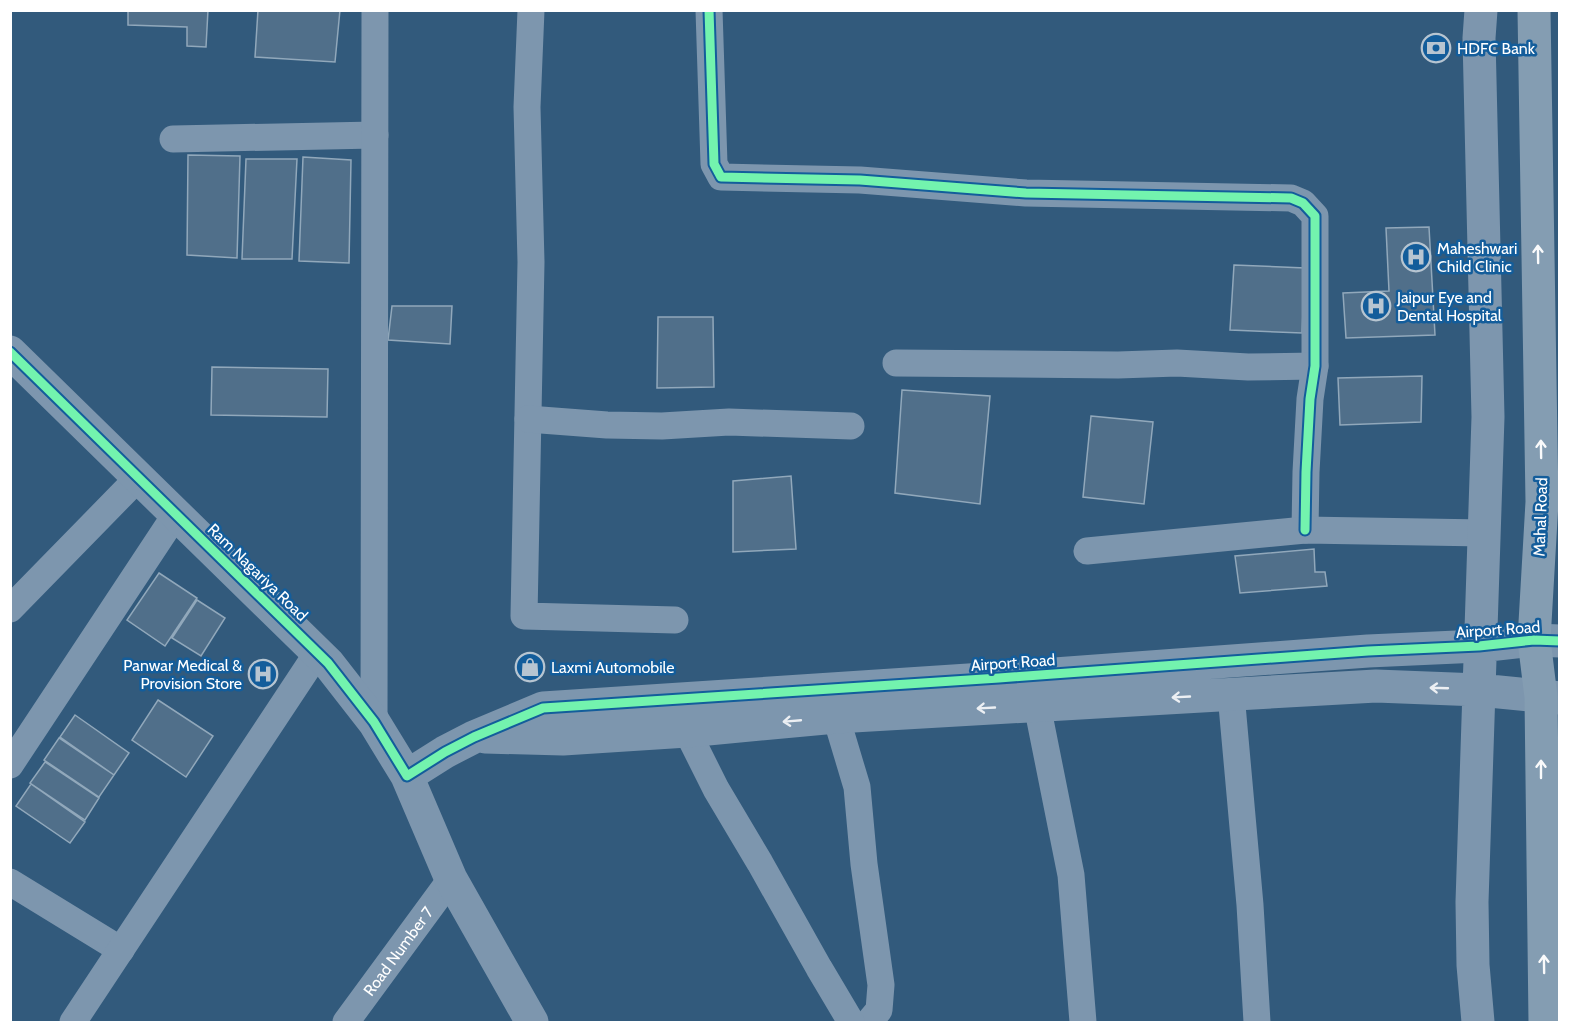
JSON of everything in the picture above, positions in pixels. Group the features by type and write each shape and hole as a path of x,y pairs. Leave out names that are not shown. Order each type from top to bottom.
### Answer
{"main road":[{"name":"Mahal Road","path":"1534,10 1542,502 1550,698 1545,1023"}],"street":[{"path":"374,722 375,10"},
{"path":"531,10 527,107 531,262 524,616 675,620"},
{"path":"709,10 714,164 721,177 860,180 1026,193 1291,198 1303,203 1315,216 1315,366 1310,399 1305,530"},
{"path":"1478,1023 1473,964 1472,902 1488,417 1480,61 1481,10"},
{"path":"173,139 375,135"},
{"name":"Ram Nagariya Road","path":"10,352 318,652 374,722 407,776 451,879 530,1022"},
{"path":"896,363 1106,365 1177,363 1248,367 1315,366"},
{"path":"528,419 607,425 662,426 729,422 851,426"},
{"path":"10,609 138,477"},
{"path":"10,765 176,513"},
{"path":"1087,551 1305,530 1484,533"},
{"name":"Airport Road","path":"474,737 543,708 1547,641"},
{"path":"73,1023 318,652"},
{"path":"407,776 474,737 563,739 687,731 836,717 1376,686 1479,690 1550,698"},
{"path":"1231,694 1250,905 1257,1023"},
{"path":"1037,705 1071,875 1083,1023"},
{"path":"836,717 857,788 864,864 881,985 879,1010 869,1023"},
{"path":"687,731 716,789 851,1023"},
{"name":"Road Number 7","path":"346,1023 451,879"},
{"path":"10,882 121,950"}],"building":[{"path":"128,10 208,10 206,47 187,46 187,27 128,25"},
{"path":"258,10 340,10 335,62 255,57"},
{"path":"188,155 240,156 237,258 187,255"},
{"path":"303,157 351,160 349,263 299,261"},
{"path":"246,159 297,159 292,259 242,259"},
{"path":"1429,227 1435,335 1346,338 1343,293 1389,291 1386,228"},
{"path":"1234,265 1305,268 1302,333 1230,330"},
{"path":"392,306 452,306 450,344 388,340"},
{"path":"658,317 713,317 714,387 657,388"},
{"path":"212,367 328,369 327,417 211,415"},
{"path":"1422,376 1421,422 1340,425 1338,378"},
{"path":"902,390 990,396 980,504 895,493"},
{"path":"1091,416 1153,422 1144,504 1083,497"},
{"path":"791,476 796,549 733,552 733,481"},
{"path":"1314,549 1315,572 1325,572 1327,586 1240,593 1235,556"},
{"path":"159,573 197,598 165,646 127,620"},
{"path":"197,600 225,618 201,656 172,638"},
{"path":"158,700 213,736 186,777 132,740"},
{"path":"75,715 129,753 114,775 60,737"},
{"path":"59,738 114,775 99,797 44,760"},
{"path":"45,762 99,798 85,820 30,783"},
{"path":"31,784 85,822 70,843 16,806"}],"cycle path":[{"path":"709,10 714,164 721,177 860,180 1026,193 1291,198 1303,203 1315,216 1315,366 1310,399 1305,530"},
{"path":"10,352 328,663 374,722 407,776 474,737 543,708 1368,651 1479,646 1534,640 1560,641"}],"place":[{"name":"HDFC Bank","path":"1436,48"},
{"name":"Maheshwari Child Clinic","path":"1416,257"},
{"name":"Jaipur Eye and Dental Hospital","path":"1376,306"},
{"name":"Laxmi Automobile","path":"530,667"},
{"name":"Panwar Medical & Provision Store","path":"263,674"}]}
